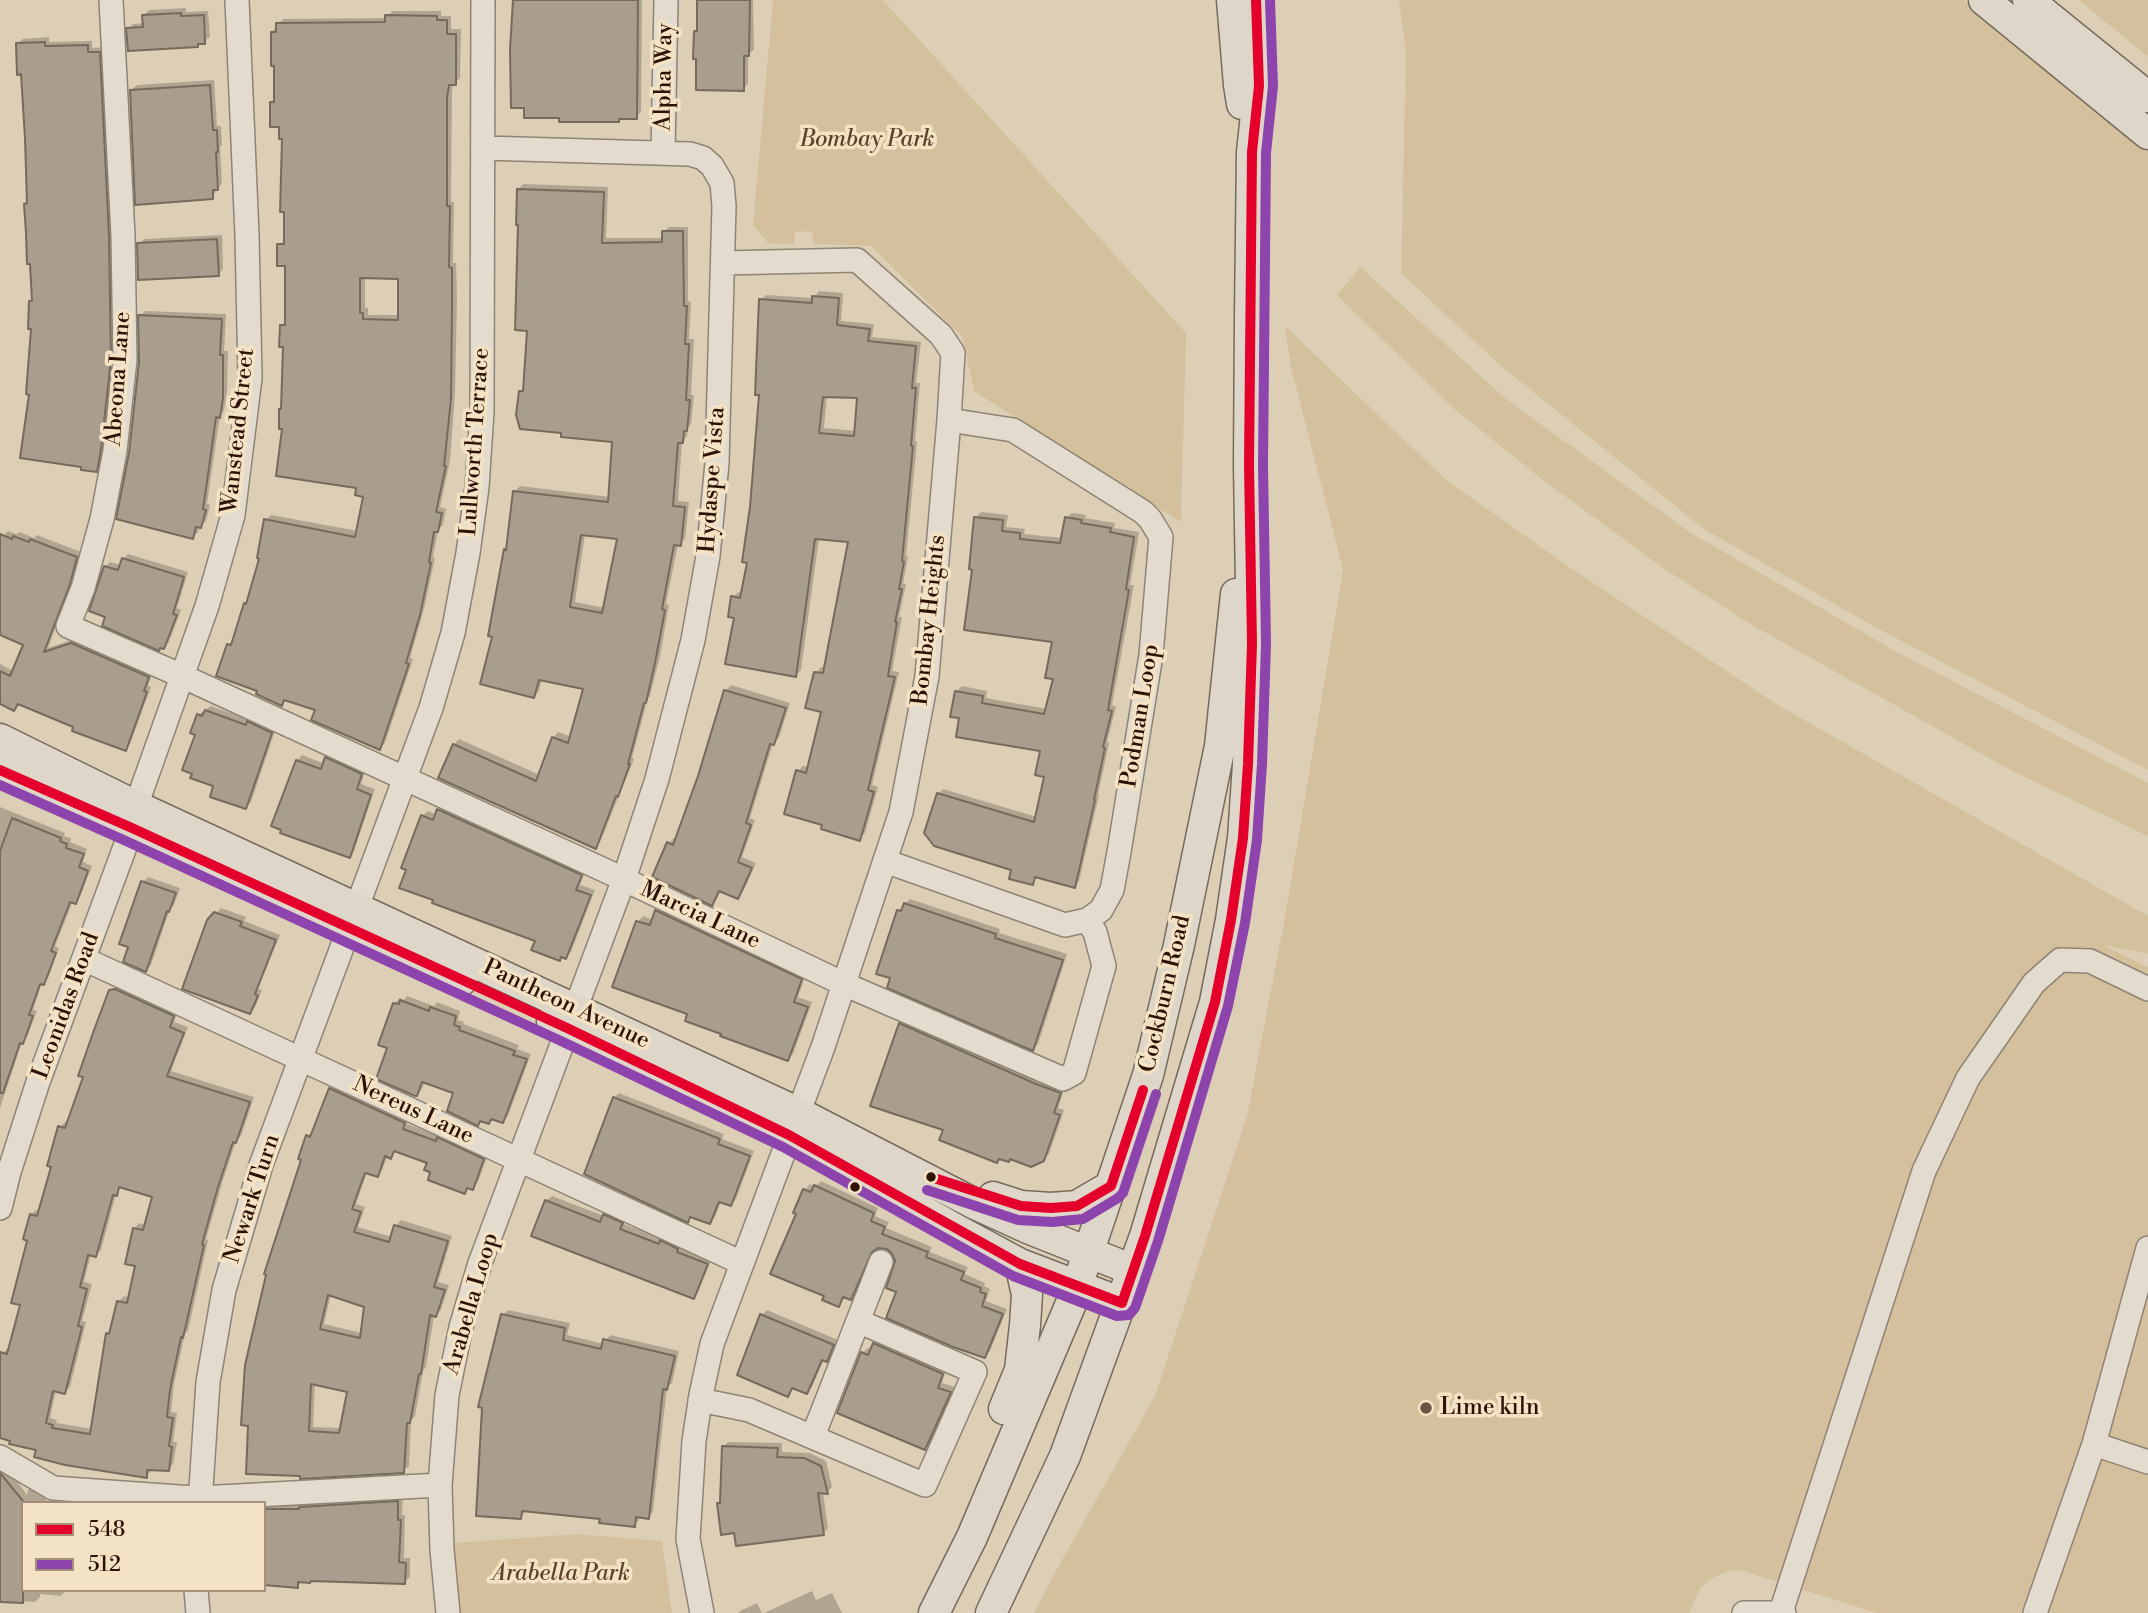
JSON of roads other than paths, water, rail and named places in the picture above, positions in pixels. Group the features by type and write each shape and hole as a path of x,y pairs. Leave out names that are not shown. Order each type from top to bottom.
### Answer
{"main road":[{"name":"Cockburn Road","path":"1232,0 1239,85 1252,152"},
{"name":"Cockburn Road","path":"991,1613 1065,1456 1145,1236 1215,1002 1236,887 1243,838 1252,657 1249,465 1252,152 1259,86 1256,0"},
{"path":"1984,0 2148,134"},
{"path":"2028,0 2148,96"},
{"name":"Cockburn Road","path":"934,1613 972,1537 1077,1285 1148,1075 1179,945 1220,746 1249,465"},
{"name":"Pantheon Avenue","path":"0,739 134,817"},
{"name":"Pantheon Avenue","path":"0,769 134,817 793,1123 913,1171 973,1203 1133,1270"},
{"name":"Pantheon Avenue","path":"793,1123 957,1230 1020,1264 1122,1303"},
{"path":"913,1171 1021,1206 1077,1206 1111,1186"},
{"path":"972,1537 977,1479 1020,1370 1027,1294 1020,1264"}],"street":[{"name":"Abeona Lane","path":"111,0 123,236 125,360 115,451 102,519 83,588 68,626 182,676"},
{"name":"Wanstead Street","path":"134,817 207,606 233,514 250,378 237,0"},
{"name":"Lullworth Terrace","path":"354,918 432,708 453,633 468,553 477,487 482,412 483,0"},
{"name":"Alpha Way","path":"663,153 666,0"},
{"name":"Hydaspe Vista","path":"484,148 690,153 703,158 712,166 722,183 723,263 717,463 708,556 693,639 664,754 624,879 571,1018"},
{"name":"Bombay Heights","path":"723,263 857,260 941,335 953,354 927,676 901,812 823,1047 793,1123"},
{"name":"Podman Loop","path":"949,420 1013,430 1143,512 1161,537 1151,655 1112,890 1101,910 1087,920"},
{"name":"Marcia Lane","path":"182,676 624,879 844,984 1063,1079 1074,1073 1104,966 1095,932 1087,920"},
{"name":"Leonidas Road","path":"0,1208 38,1082 134,817"},
{"path":"885,861 1065,925 1087,920"},
{"name":"Newark Turn","path":"200,1501 208,1382 224,1290 261,1165 354,918"},
{"name":"Nereus Lane","path":"84,959 742,1263"},
{"path":"1744,1613 1782,1612 1924,1171 1968,1078 2034,983 2060,960 2090,961 2148,989"},
{"name":"Arabella Loop","path":"448,1613 440,1485 447,1395 461,1327 480,1263 571,1018"},
{"path":"702,1613 688,1539 694,1441 700,1401 712,1344 793,1123"},
{"path":"2035,1613 2094,1444 2148,1248"},
{"path":"813,1436 881,1262"},
{"path":"700,1401 749,1410 925,1485 975,1372 858,1321"},
{"path":"2094,1444 2148,1462"},
{"path":"0,1457 53,1488 200,1501 440,1485"},
{"path":"196,1592 198,1613"}],"place":[{"name":"Lime kiln","path":"1426,1408"}],"park label":[{"name":"Bombay Park","path":"867,140"},
{"name":"Arabella Park","path":"561,1574"}]}
